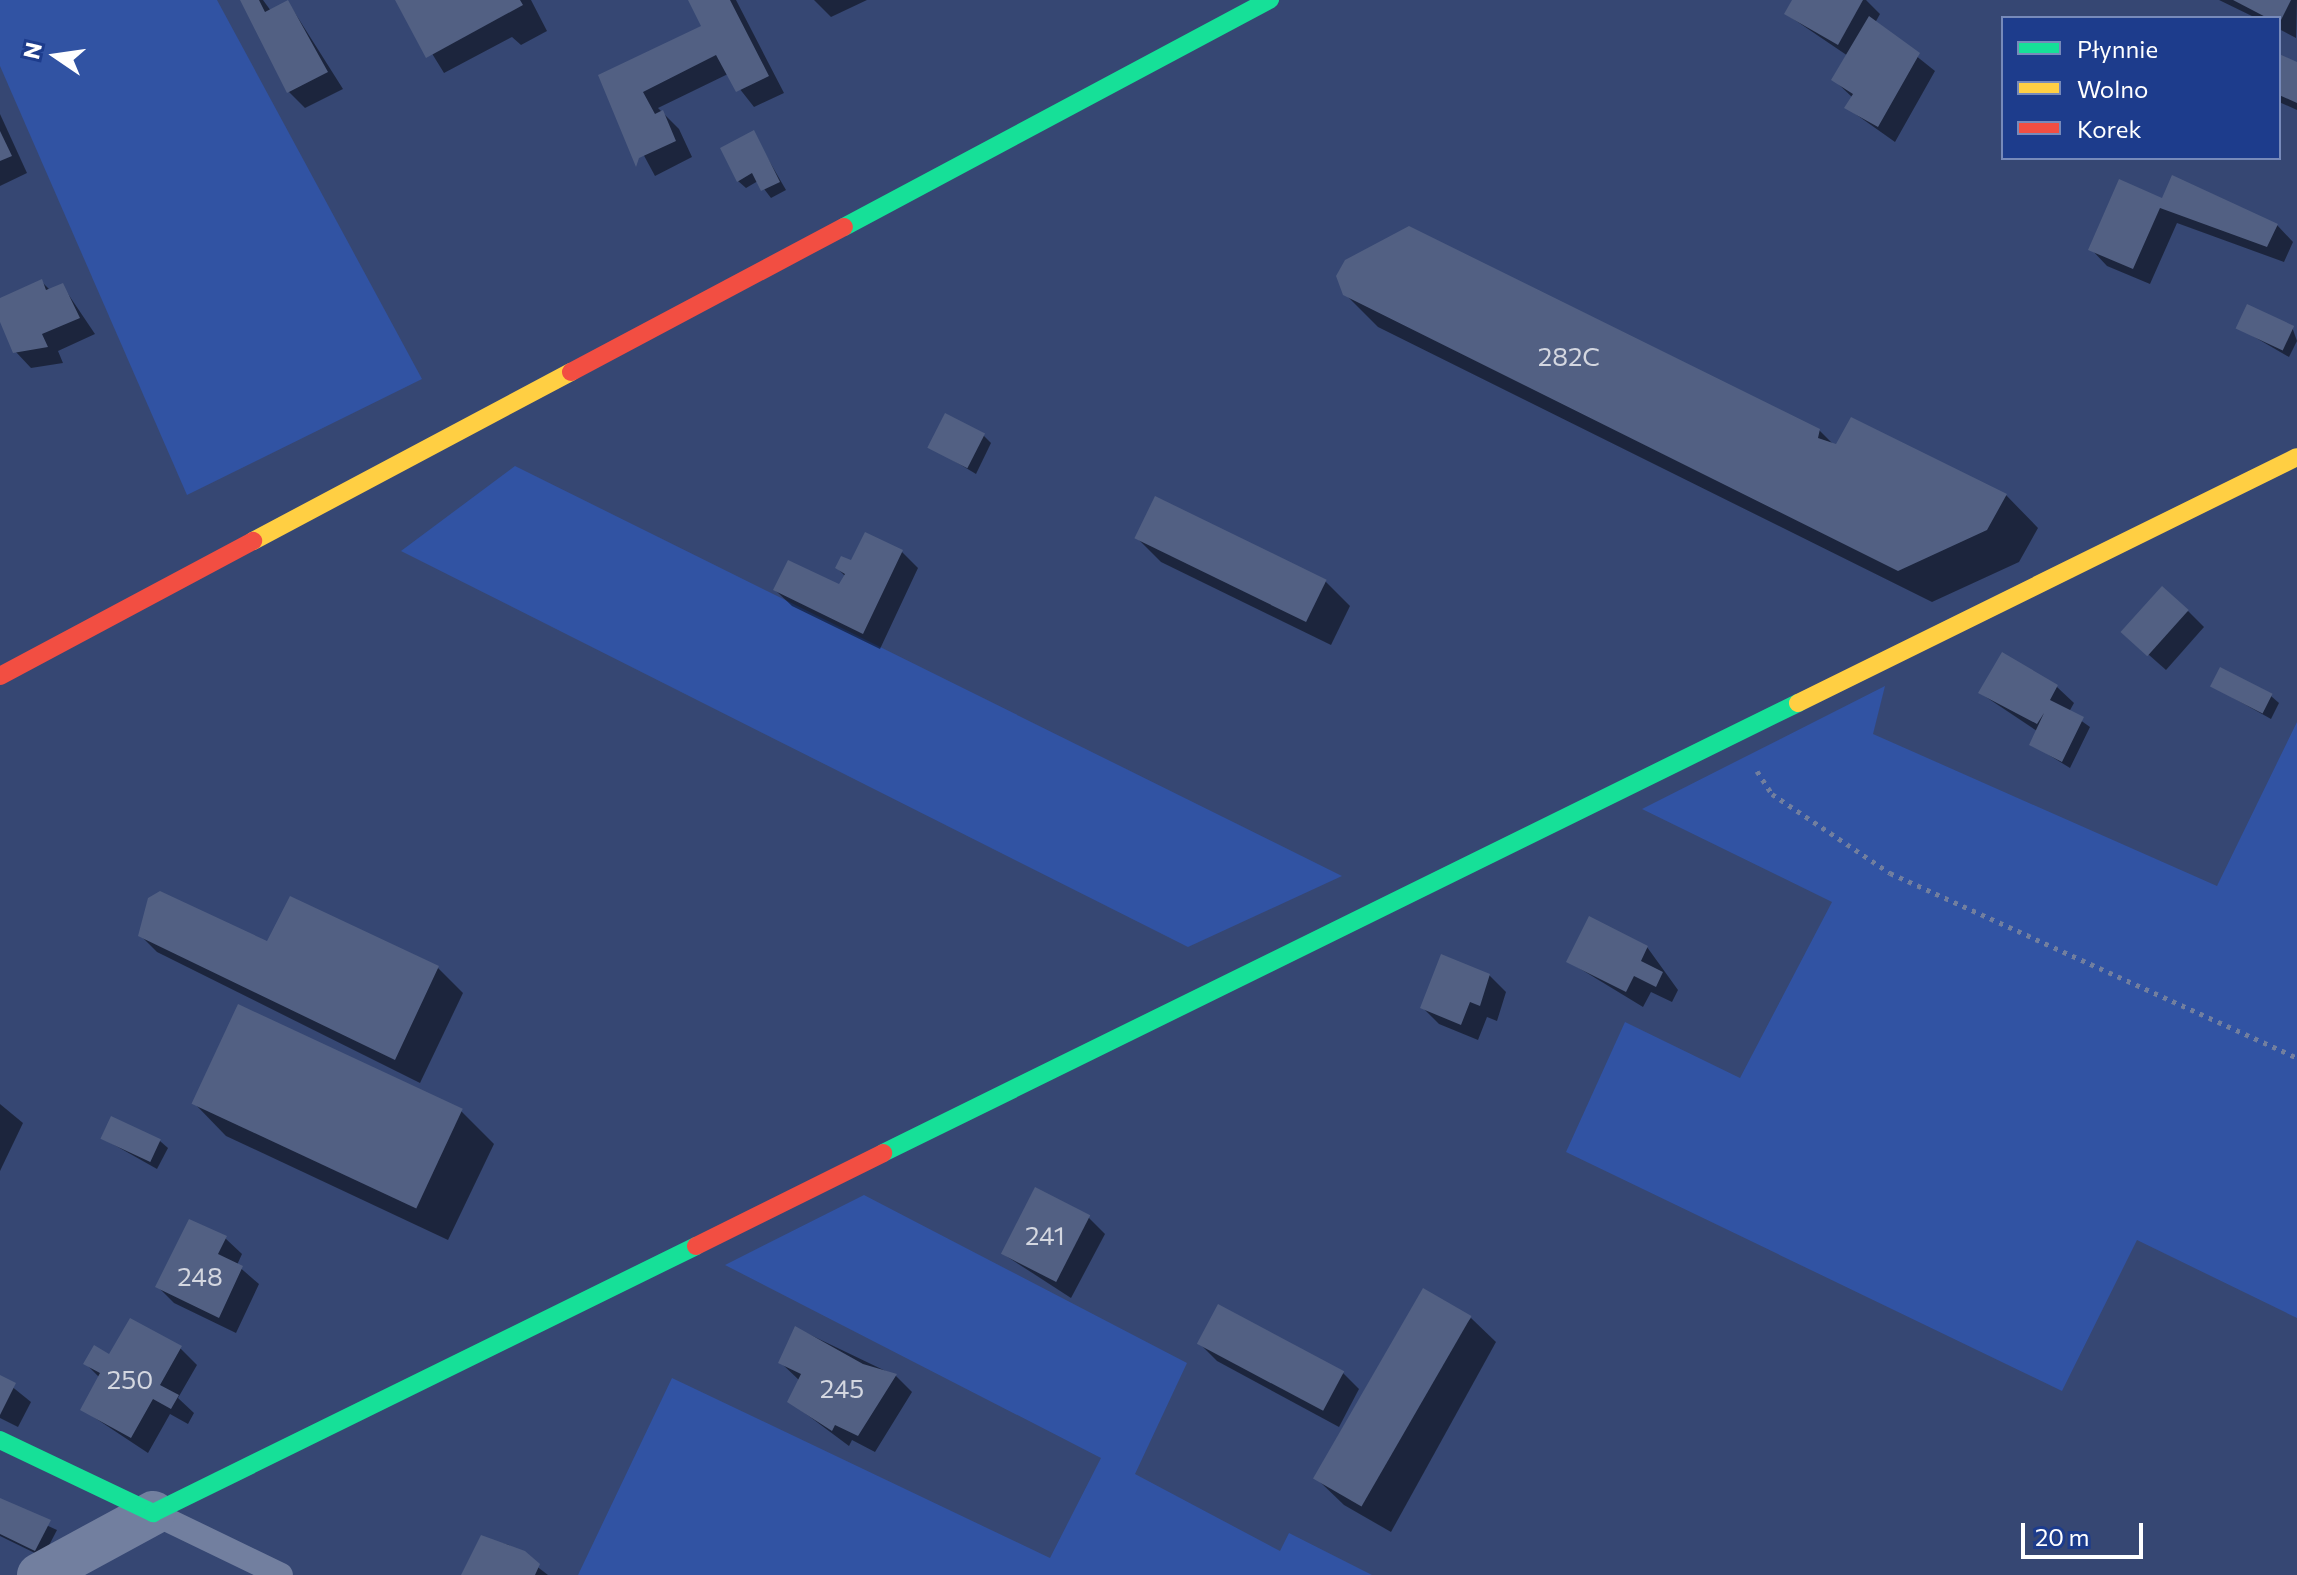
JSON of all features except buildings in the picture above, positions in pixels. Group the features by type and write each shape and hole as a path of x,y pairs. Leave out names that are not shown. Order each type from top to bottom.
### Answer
{"street":[{"path":"0,676 1270,0"},
{"path":"39,1575 153,1513 2297,457"},
{"path":"0,1440 153,1513"}],"lane":[{"path":"153,1513 281,1575"}],"path":[{"path":"1734,732 1772,794 1890,873 2297,1058"}],"shaded area":[{"path":"0,0 217,0 422,379 187,495 0,66"},
{"path":"515,466 1342,876 1188,947 401,551"},
{"path":"1885,686 1873,734 2217,886 2297,722 2297,1318 2137,1240 2062,1391 1566,1152 1625,1022 1740,1078 1832,902 1642,809"},
{"path":"864,1195 1187,1363 1135,1474 1280,1551 1289,1533 1372,1575 578,1575 672,1378 1050,1558 1101,1458 725,1265"}],"traffic: fast":[{"path":"844,227 1270,0"},
{"path":"883,1153 1798,703"},
{"path":"0,1440 153,1513 696,1246"}],"traffic: slow":[{"path":"253,541 571,372"},
{"path":"1798,703 2297,457"}],"traffic: jam":[{"path":"571,372 844,227"},
{"path":"0,676 253,541"},
{"path":"696,1246 883,1153"}]}
